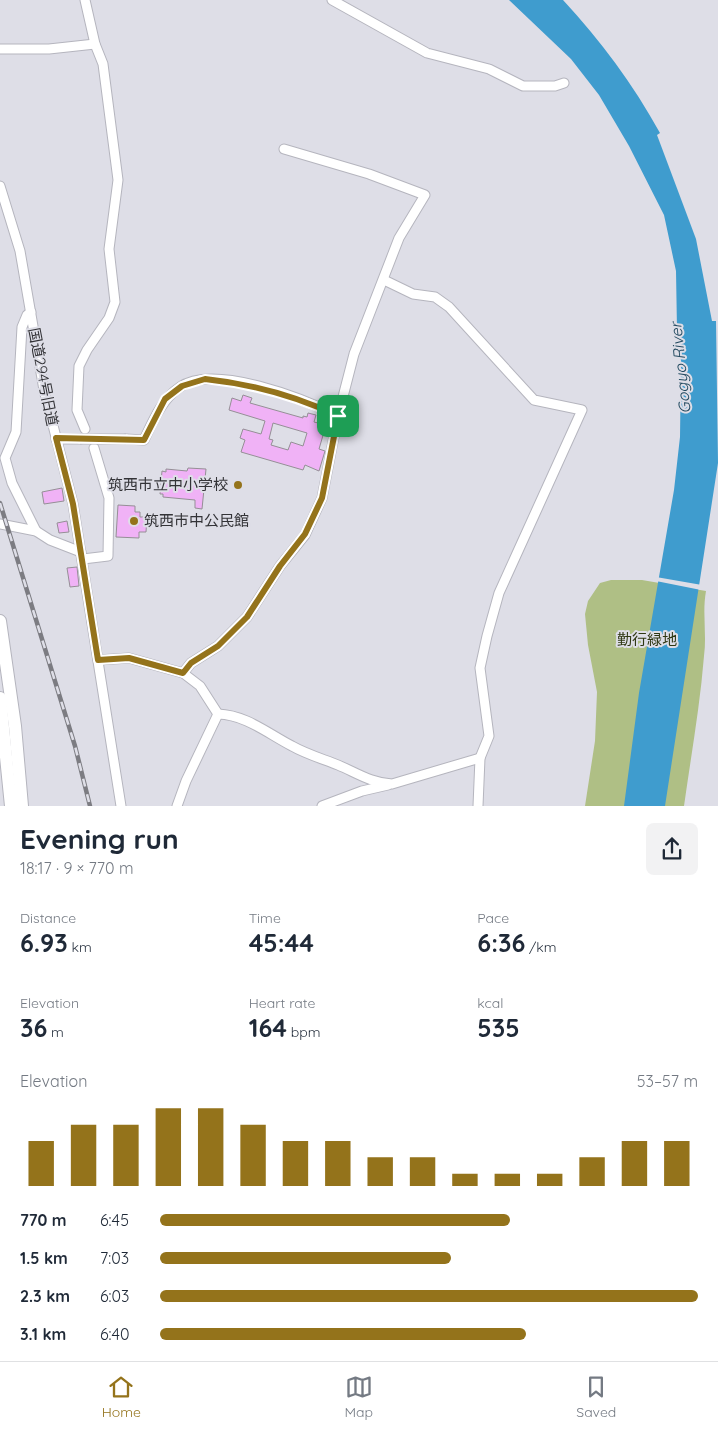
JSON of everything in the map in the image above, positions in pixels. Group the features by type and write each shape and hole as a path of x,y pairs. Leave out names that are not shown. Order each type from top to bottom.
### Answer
{"highway":[{"path":"0,622 15,726 22,806"},
{"path":"0,698 11,806"}],"street":[{"path":"85,0 95,44 104,64 118,180 109,250 115,302 109,318 79,366 77,410 85,429"},
{"path":"332,0 428,53 489,69 523,86 555,86 564,83"},
{"path":"0,49 49,49 95,44"},
{"path":"183,673 191,663 218,646 247,617 280,566 305,534 322,498 338,416 354,354 399,238 425,195 370,174 284,149"},
{"name":"国道294号旧道","path":"0,186 20,251 44,390 67,477 82,556 121,806"},
{"path":"384,280 413,294 435,297 449,307 534,400 582,410 499,593 480,668 488,736 480,758 478,806"},
{"path":"31,312 27,315 22,326 16,432 6,458 17,494 36,531"},
{"path":"56,438 144,440 165,399 182,386 205,379 237,382 280,392 338,416"},
{"path":"0,524 36,531 82,556 108,556 109,498 94,448"},
{"path":"98,660 129,658 183,673 200,686 218,714 243,718 293,747 345,768 368,781 392,784"},
{"path":"177,806 186,781 218,714"},
{"path":"322,806 362,791 382,788 480,758"}],"green space":[{"name":"勤行緑地","path":"611,580 642,580 706,591 704,607 705,648 684,806 585,806 595,741 597,692 588,645 585,614 588,601 600,583"}],"water":[{"path":"509,0 563,0 603,47 639,97 660,133 657,135 696,239 712,321 716,321 718,463 665,806 624,806 639,693 674,490 680,437 681,361 677,330 676,271 664,215 629,146 599,95 571,59"}],"pier":[{"path":"656,577 702,585 701,590 656,581"}],"building":[{"path":"243,395 252,398 250,403 303,418 303,416 307,417 308,413 316,415 314,422 326,425 319,449 325,451 319,471 305,465 303,470 241,452 245,440 240,438 243,429 261,434 265,421 229,410 232,398 241,401","holes":["273,423 307,433 303,446 291,442 288,450 271,445 273,440 269,439"]},
{"path":"188,468 206,469 202,509 195,508 195,500 163,497 163,494 160,494 162,471 166,472 166,469 187,471"},
{"path":"62,488 64,501 44,504 42,492"},
{"name":"筑西市中公民館","path":"118,505 135,506 135,512 140,512 140,517 147,517 146,532 139,532 139,538 116,537"},
{"path":"67,521 69,532 59,533 57,523"},
{"path":"77,567 79,586 70,587 67,568"}],"railway":[{"path":"0,503 75,746 90,806"}],"place":[{"name":"筑西市立中小学校","path":"238,485"},
{"name":"筑西市中公民館","path":"134,521"}],"route":[{"path":"205,379 237,382 280,392 338,416 322,498 305,534 280,566 247,617 218,646 191,663 183,673 129,658 98,660 73,504 56,438 144,440 165,399 182,386 205,379"}],"water label":[{"name":"Gogyo River","path":"680,368"}]}
